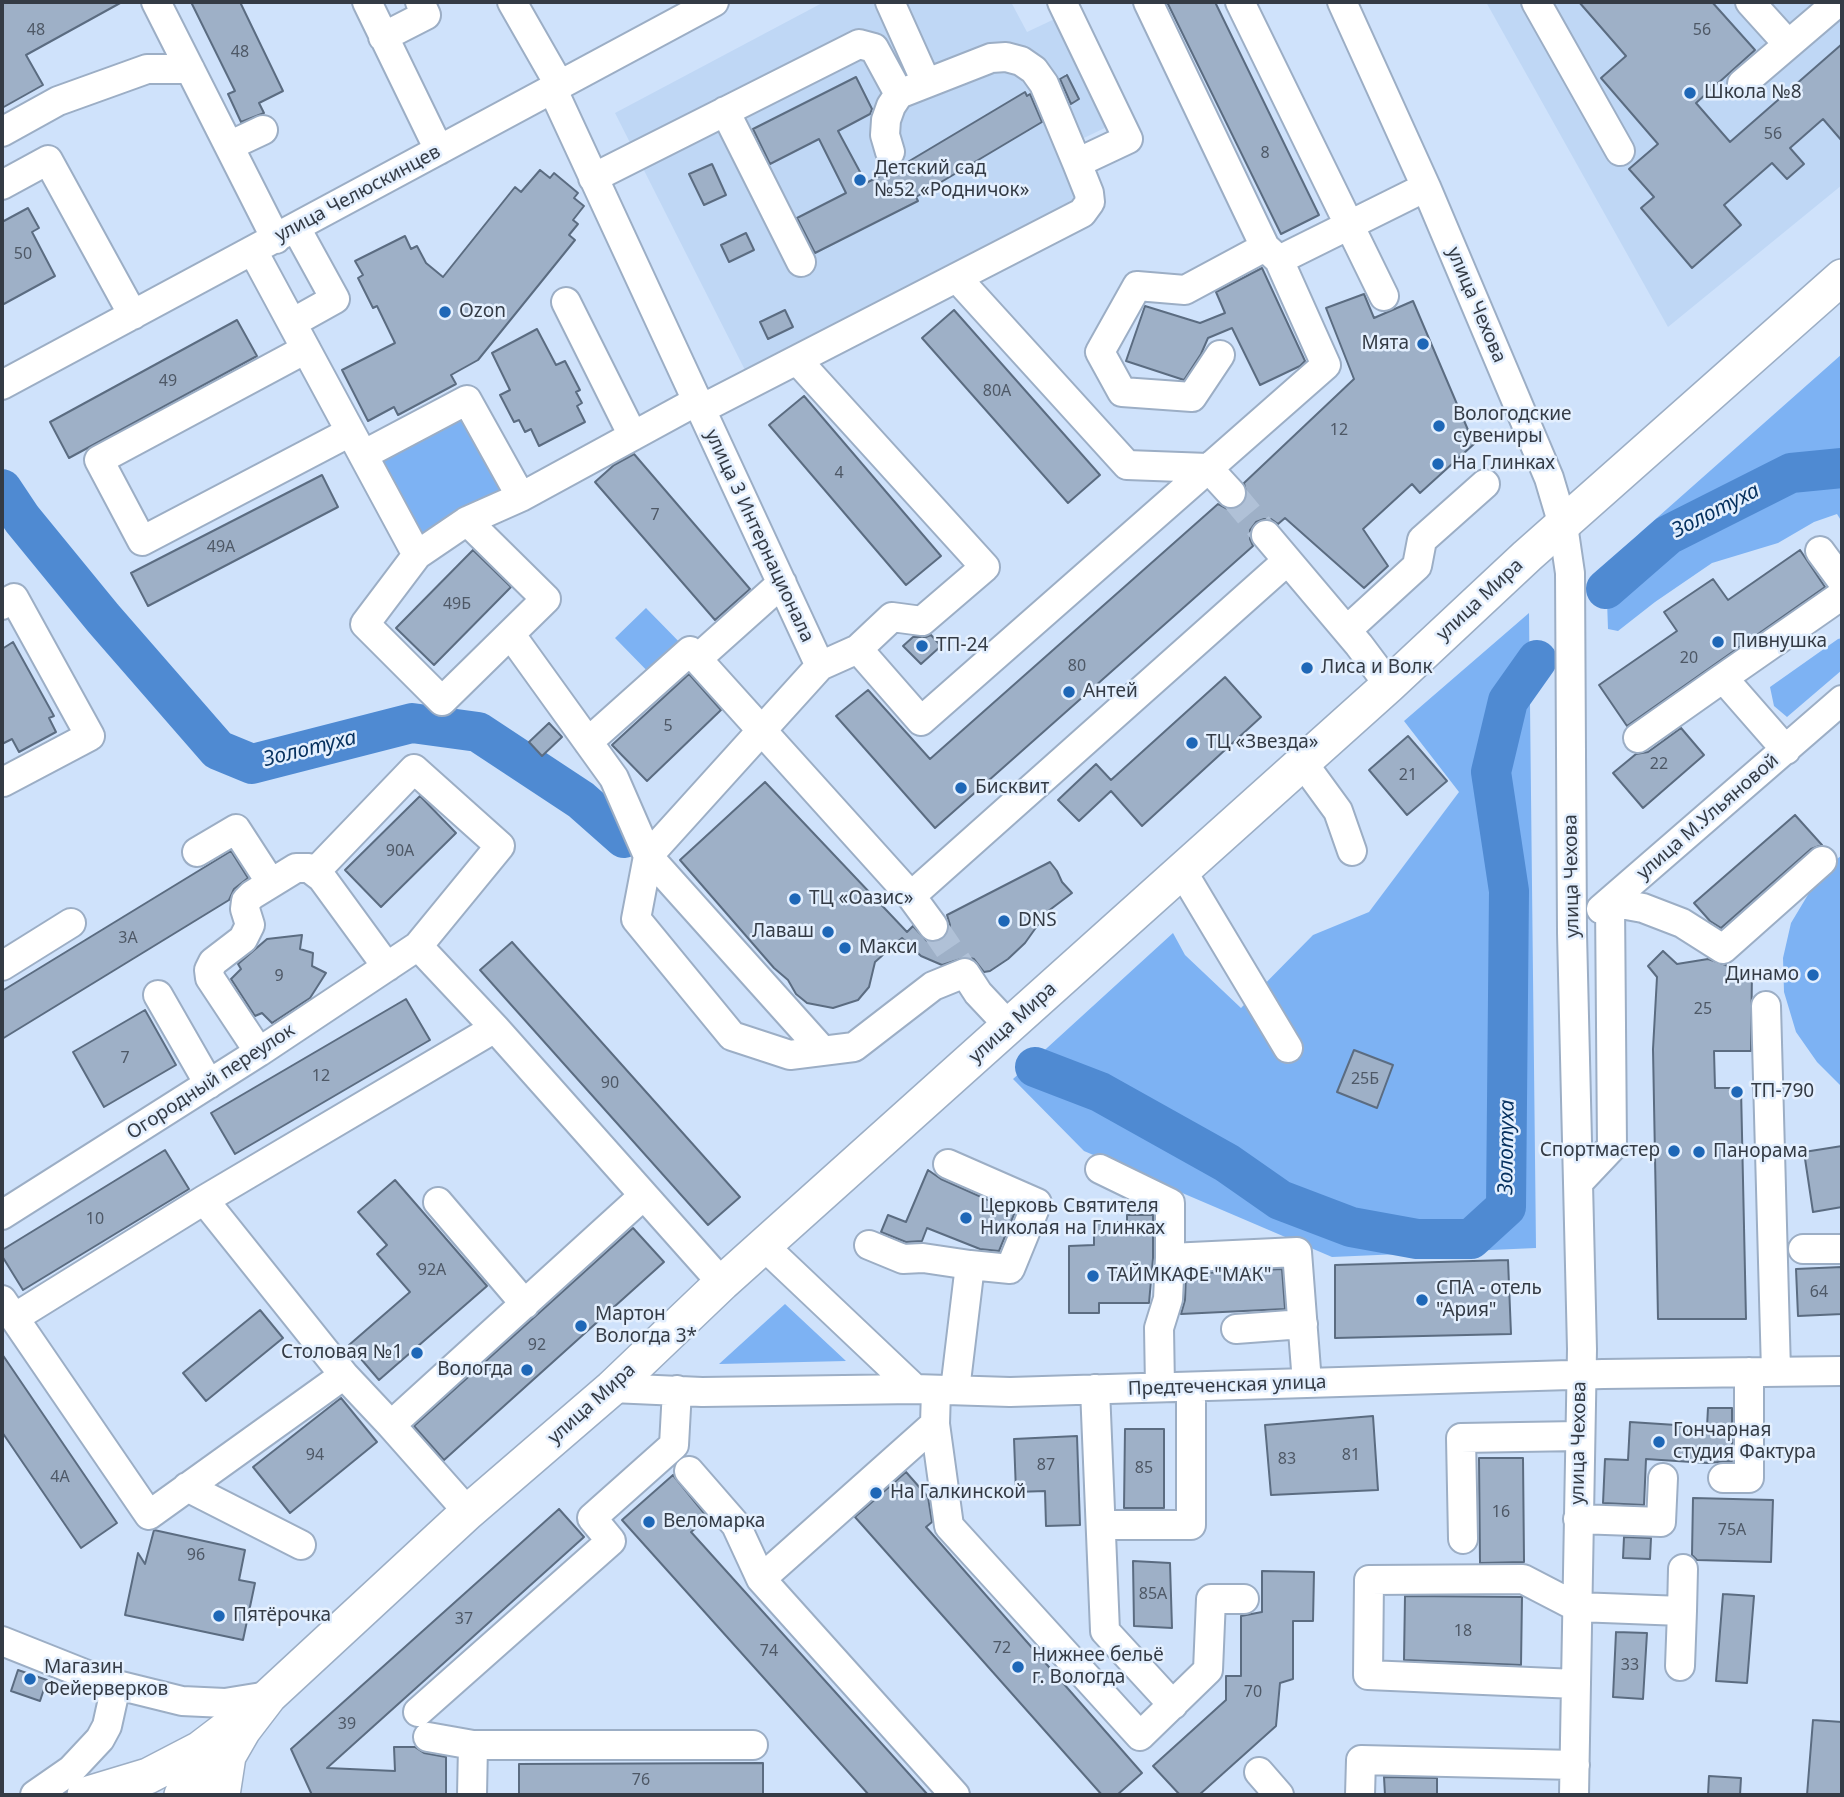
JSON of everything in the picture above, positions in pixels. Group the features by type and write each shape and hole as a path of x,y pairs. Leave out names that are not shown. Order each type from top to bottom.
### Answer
{"main road":[{"name":"улица Мира","path":"222,1795 228,1756 243,1730 270,1696 468,1512 612,1388 722,1283 1842,277"},
{"path":"154,1795 200,1749 270,1696"},
{"path":"182,1795 243,1730"},
{"path":"85,1795 148,1776 200,1749"}],"street":[{"path":"156,2 275,239 292,323 417,555"},
{"path":"367,2 439,150"},
{"path":"383,37 426,15 419,2"},
{"name":"улица 3 Интернационала","path":"512,2 556,88 593,178 820,666 648,856"},
{"name":"улица Челюскинцев","path":"2,385 556,88 683,9 714,2"},
{"path":"890,2 926,82"},
{"path":"1062,2 1128,139 1077,163"},
{"path":"858,649 921,721 1326,365 1147,2"},
{"path":"1240,2 1384,296"},
{"name":"улица Чехова","path":"1342,2 1426,187 1549,478 1563,525 1571,590 1569,710 1572,933 1582,1349 1574,1795"},
{"path":"1536,2 1620,152"},
{"path":"1750,2 1788,44"},
{"path":"1742,84 1838,2"},
{"path":"593,178 859,44 874,48 899,94"},
{"path":"467,520 547,600 442,702 365,624 417,555 467,520 521,497 686,407 713,403 1082,213 1090,202 1044,84 1034,70 1020,61 1006,57 991,58 899,94 886,120 885,135 890,152"},
{"path":"2,132 58,101 147,69 190,69"},
{"path":"725,111 801,262"},
{"path":"229,146 263,130"},
{"path":"2,185 48,160 132,315"},
{"path":"1220,355 1192,397 1122,392 1100,352 1138,286 1185,290 1272,253 1348,226 1426,187"},
{"path":"275,239 335,299 292,323"},
{"path":"957,278 1127,466 1208,468 1231,493"},
{"path":"566,302 634,436"},
{"path":"306,349 99,460 142,541 357,444 467,400 521,497"},
{"path":"797,360 985,567 922,621 892,617 858,649 820,666"},
{"path":"1346,630 1417,566 1422,540 1485,484"},
{"path":"1266,535 1390,685"},
{"path":"1821,551 1842,582"},
{"path":"911,896 1287,561"},
{"path":"697,659 782,583"},
{"path":"1638,738 1842,595"},
{"path":"2,780 3,782 89,736 6,596"},
{"path":"510,635 614,778 648,856 822,1050"},
{"path":"588,742 690,651 911,896 933,926"},
{"path":"1723,678 1786,750"},
{"name":"улица М.Ульяновой","path":"1572,933 1842,700"},
{"path":"1303,763 1338,811 1352,851"},
{"name":"Огородный переулок","path":"2,1215 259,1052 418,946 500,846 414,769 315,872"},
{"path":"197,852 236,830 271,883"},
{"path":"648,856 636,919 732,1036 790,1055 854,1047 933,986 965,973 978,993 1009,1026"},
{"path":"1578,1182 1612,1147 1610,902 1643,908 1682,923 1723,949 1822,861"},
{"path":"259,1052 210,978 209,970 213,962 243,939 250,925 245,909 246,901 271,883 296,868 309,868 315,872 387,967"},
{"path":"1182,871 1287,1048"},
{"path":"2,965 71,923"},
{"path":"418,946 495,1028 722,1283"},
{"path":"158,995 209,1084"},
{"path":"1723,1478 1749,1478 1763,1372 1766,1006"},
{"path":"344,1375 149,1515 8,1309 204,1200 495,1028"},
{"path":"869,1245 904,1259 923,1258 1010,1269 1037,1203 948,1164"},
{"path":"1100,1170 1170,1203 1168,1299 1159,1328 1160,1387"},
{"path":"391,1425 643,1195"},
{"path":"204,1200 344,1375 468,1512"},
{"path":"438,1202 524,1304"},
{"path":"764,1246 935,1390"},
{"path":"1803,1250 1842,1249"},
{"path":"1170,1258 1297,1252 1307,1383"},
{"path":"970,1265 935,1390 935,1424 950,1526 1140,1736 1208,1670 1212,1599 1244,1599"},
{"path":"1236,1329 1303,1324"},
{"name":"Предтеченская улица","path":"612,1388 1010,1392 1581,1375 1842,1371"},
{"path":"1101,1524 1191,1525 1191,1387"},
{"path":"1095,1389 1105,1631 1173,1705"},
{"path":"677,1390 674,1445 592,1518 611,1541 423,1724 472,1745 753,1745"},
{"path":"761,1579 935,1424"},
{"path":"1463,1539 1461,1438 1579,1436"},
{"path":"689,1471 736,1525 761,1579 955,1795"},
{"path":"1578,1519 1661,1522 1663,1478"},
{"path":"187,1488 301,1545"},
{"path":"1680,1666 1682,1569"},
{"path":"1576,1684 1368,1675 1369,1580 1524,1579 1577,1607 1682,1611"},
{"path":"2,1641 105,1682 182,1701 225,1703 270,1696"},
{"path":"35,1795 71,1770 100,1740 113,1699 105,1682"},
{"path":"472,1745 472,1795"},
{"path":"1360,1795 1361,1760 1575,1765"},
{"path":"1259,1772 1279,1795"}],"shaded area":[{"name":"Детский сад №52 «Родничок»","path":"824,2 1011,2 1027,32 1061,16 1113,124 1059,150 1081,204 748,376 615,113"},
{"name":"Школа №8","path":"1486,2 1842,2 1842,185 1668,327"},
{"path":"1842,354 1842,522 1837,514 1814,522 1778,543 1712,563 1618,631 1608,629 1606,572 1641,532"},
{"path":"465,407 513,495 420,546 373,457"},
{"path":"646,608 690,653 659,683 615,638"},
{"path":"1529,613 1536,1248 1332,1257 1084,1151 1013,1079 1173,933 1185,955 1241,1008 1313,935 1369,912 1459,792 1404,721"},
{"path":"1842,638 1842,670 1787,717 1774,706 1770,687"},
{"name":"Динамо","path":"1842,855 1842,1087 1817,1062 1796,1032 1784,992 1783,958 1791,923 1809,893 1831,864"},
{"path":"785,1304 846,1361 719,1364"}],"building":[{"path":"2,2 122,2 26,55 43,85 2,108"},
{"path":"191,2 240,2 283,91 259,103 264,113 241,122 228,94 235,91"},
{"path":"1167,2 1215,2 1319,215 1281,234"},
{"path":"1579,2 1712,2 1755,50 1696,103 1730,142 1842,44 1842,141 1823,119 1790,148 1804,164 1787,179 1772,163 1724,205 1741,225 1692,268 1641,208 1654,197 1629,169 1658,144 1601,78 1626,56"},
{"path":"1067,75 1079,99 1071,104 1060,79"},
{"path":"856,77 872,109 870,114 838,131 866,183 906,163 1025,92 1027,96 1030,94 1042,122 916,197 918,201 815,253 797,218 846,193 819,139 770,164 753,129"},
{"path":"712,164 726,195 704,205 689,174"},
{"path":"540,170 550,178 554,173 578,193 574,198 584,206 573,220 578,224 569,235 575,240 478,360 451,375 456,384 398,415 394,407 368,421 342,370 395,343 377,306 373,308 358,278 363,275 355,261 405,236 411,249 417,246 426,263 443,277 515,187 521,192"},
{"path":"28,208 39,228 32,232 55,276 2,305 2,222"},
{"path":"746,233 754,250 729,262 721,245"},
{"path":"1262,268 1305,361 1300,366 1260,385 1232,328 1208,338 1184,380 1126,361 1145,306 1200,323 1225,313 1216,292"},
{"path":"1364,294 1374,318 1413,301 1474,444 1420,493 1412,484 1363,529 1388,566 1364,588 1285,518 1278,524 1271,519 1256,522 1250,530 1253,546 935,828 836,716 868,690 930,759 1218,504 1227,509 1243,505 1247,497 1244,483 1354,379 1326,308"},
{"path":"785,310 793,327 768,339 760,322"},
{"path":"954,310 1100,475 1068,503 922,338"},
{"path":"237,320 257,356 69,458 50,422"},
{"path":"537,329 556,365 565,361 580,390 576,392 582,403 577,406 585,422 539,446 531,429 525,432 519,420 514,422 500,395 510,390 492,353"},
{"path":"804,396 941,556 906,585 769,425"},
{"path":"634,454 750,589 715,620 595,482 614,465"},
{"path":"322,475 338,507 148,606 131,573"},
{"path":"473,550 511,587 434,665 396,628"},
{"path":"1800,550 1825,587 1627,726 1599,685 1677,631 1664,612 1713,579 1728,600"},
{"name":"ТП-24","path":"931,635 941,646 921,664 903,646 913,637"},
{"path":"13,642 54,716 49,718 56,732 19,752 12,739 2,744 2,649"},
{"path":"689,674 721,710 647,781 612,745"},
{"name":"ТЦ «Звезда»","path":"1225,677 1261,717 1142,826 1111,791 1079,821 1058,800 1096,764 1111,780"},
{"path":"549,723 562,737 542,756 529,742"},
{"path":"1681,728 1704,755 1643,808 1613,773 1636,754 1648,752"},
{"path":"1408,736 1447,781 1407,815 1369,770"},
{"name":"ТЦ «Оазис»","path":"765,782 907,932 913,926 927,941 934,943 942,940 948,933 950,925 947,915 1050,862 1072,893 1047,912 1025,943 990,971 984,972 974,959 967,957 942,965 921,956 902,938 875,962 869,987 858,1000 833,1008 807,1003 796,994 788,980 774,968 680,860"},
{"path":"420,796 456,833 381,907 345,870"},
{"path":"1795,815 1822,845 1811,849 1721,928 1710,921 1694,903"},
{"path":"231,851 248,878 234,889 229,900 2,1039 2,991"},
{"path":"302,935 300,949 313,953 312,966 326,973 310,998 272,1023 262,1013 255,1016 231,979 241,969 238,964 267,939"},
{"path":"512,942 740,1197 708,1225 480,970"},
{"name":"Панорама","path":"1663,951 1677,964 1708,959 1726,965 1730,971 1752,970 1751,1051 1714,1051 1715,1088 1741,1088 1746,1319 1658,1319 1653,1049 1657,977 1648,966"},
{"path":"406,999 430,1040 235,1154 211,1113"},
{"path":"145,1010 176,1065 104,1107 73,1052"},
{"path":"1354,1050 1393,1065 1377,1108 1337,1092"},
{"path":"1842,1146 1842,1207 1813,1212 1804,1152"},
{"path":"165,1150 189,1189 23,1290 2,1256 2,1250"},
{"name":"Церковь Святителя Николая на Глинках","path":"928,1170 941,1179 1015,1212 999,1251 980,1249 927,1228 922,1241 906,1242 881,1232 888,1215 906,1222"},
{"path":"395,1180 487,1286 379,1380 349,1345 410,1292 377,1254 387,1245 358,1212"},
{"path":"1127,1215 1153,1215 1149,1303 1099,1303 1099,1313 1069,1313 1069,1246 1094,1245 1094,1222 1127,1222"},
{"path":"633,1228 664,1262 444,1460 414,1426"},
{"name":"СПА - отель \"Ария\"","path":"1508,1260 1511,1334 1335,1338 1335,1265"},
{"path":"1842,1267 1842,1314 1798,1316 1796,1269"},
{"path":"1282,1269 1285,1309 1181,1314 1185,1300 1186,1274"},
{"path":"260,1310 283,1338 206,1401 183,1373"},
{"path":"2,1354 117,1523 81,1548 2,1432"},
{"path":"341,1398 377,1442 290,1513 253,1467"},
{"path":"1708,1408 1732,1408 1732,1461 1707,1463 1646,1459 1644,1505 1603,1503 1605,1459 1628,1460 1630,1422 1707,1427"},
{"path":"1373,1416 1378,1490 1271,1495 1265,1425"},
{"path":"1125,1429 1164,1429 1164,1508 1124,1508"},
{"path":"1077,1436 1080,1525 1046,1526 1045,1491 1016,1492 1014,1439"},
{"path":"1479,1458 1523,1458 1524,1562 1480,1563"},
{"path":"906,1472 928,1497 932,1522 926,1527 1142,1773 1117,1795 1102,1795 855,1517"},
{"path":"673,1475 708,1518 691,1532 928,1795 869,1795 622,1520"},
{"path":"1693,1498 1773,1500 1771,1562 1697,1560 1692,1555"},
{"path":"559,1509 584,1537 327,1768 395,1771 394,1747 415,1747 424,1753 446,1757 446,1795 312,1795 291,1749"},
{"path":"154,1530 245,1550 239,1580 255,1583 243,1640 125,1615 138,1553 145,1564"},
{"path":"1624,1537 1651,1538 1650,1559 1623,1558"},
{"path":"1133,1561 1170,1563 1172,1628 1134,1626"},
{"path":"1262,1571 1314,1572 1313,1621 1293,1621 1293,1679 1280,1683 1276,1726 1199,1795 1180,1795 1153,1766 1226,1700 1226,1676 1241,1676 1241,1616 1262,1612"},
{"path":"1723,1594 1754,1596 1747,1683 1716,1681"},
{"path":"1405,1596 1522,1597 1521,1665 1404,1660"},
{"path":"1616,1632 1647,1633 1643,1699 1613,1697"},
{"path":"18,1670 47,1680 40,1701 11,1691"},
{"path":"1813,1720 1842,1722 1842,1795 1807,1795"},
{"path":"763,1763 763,1795 519,1795 519,1764"},
{"path":"1709,1776 1741,1778 1740,1795 1708,1795"},
{"path":"1384,1777 1437,1778 1437,1795 1385,1795"}],"waterway":[{"name":"Золотуха","path":"1606,589 1668,535 1791,473 1842,468"},
{"name":"Золотуха","path":"2,489 22,519 103,618 218,750 252,764 412,723 478,732 581,800 624,838"},
{"name":"Золотуха","path":"1035,1067 1100,1092 1227,1163 1280,1200 1351,1227 1417,1239 1471,1239 1506,1207 1509,891 1491,772 1508,701 1537,660"}],"tunnel":[{"path":"1231,493 1266,535"},
{"path":"933,926 965,973"}],"place":[{"name":"Школа №8","path":"1690,93"},
{"name":"Детский сад №52 «Родничок»","path":"860,180"},
{"name":"Ozon","path":"445,312"},
{"name":"Мята","path":"1423,344"},
{"name":"Вологодские сувениры","path":"1439,426"},
{"name":"На Глинках","path":"1438,464"},
{"name":"Пивнушка","path":"1718,642"},
{"name":"ТП-24","path":"922,646"},
{"name":"Лиса и Волк","path":"1307,668"},
{"name":"Антей","path":"1069,692"},
{"name":"ТЦ «Звезда»","path":"1192,743"},
{"name":"Бисквит","path":"961,788"},
{"name":"ТЦ «Оазис»","path":"795,899"},
{"name":"DNS","path":"1004,921"},
{"name":"Лаваш","path":"828,932"},
{"name":"Макси","path":"845,948"},
{"name":"Динамо","path":"1813,975"},
{"name":"ТП-790","path":"1737,1092"},
{"name":"Спортмастер","path":"1674,1151"},
{"name":"Панорама","path":"1699,1152"},
{"name":"Церковь Святителя Николая на Глинках","path":"966,1218"},
{"name":"ТАЙМКАФЕ \"МАК\"","path":"1093,1276"},
{"name":"СПА - отель \"Ария\"","path":"1422,1300"},
{"name":"Мартон Вологда 3*","path":"581,1326"},
{"name":"Столовая №1","path":"417,1353"},
{"name":"Вологда","path":"527,1370"},
{"name":"Гончарная студия Фактура","path":"1659,1442"},
{"name":"На Галкинской","path":"876,1493"},
{"name":"Веломарка","path":"649,1522"},
{"name":"Пятёрочка","path":"219,1616"},
{"name":"Нижнее бельё г. Вологда","path":"1018,1667"},
{"name":"Магазин Фейерверков","path":"30,1679"}]}
